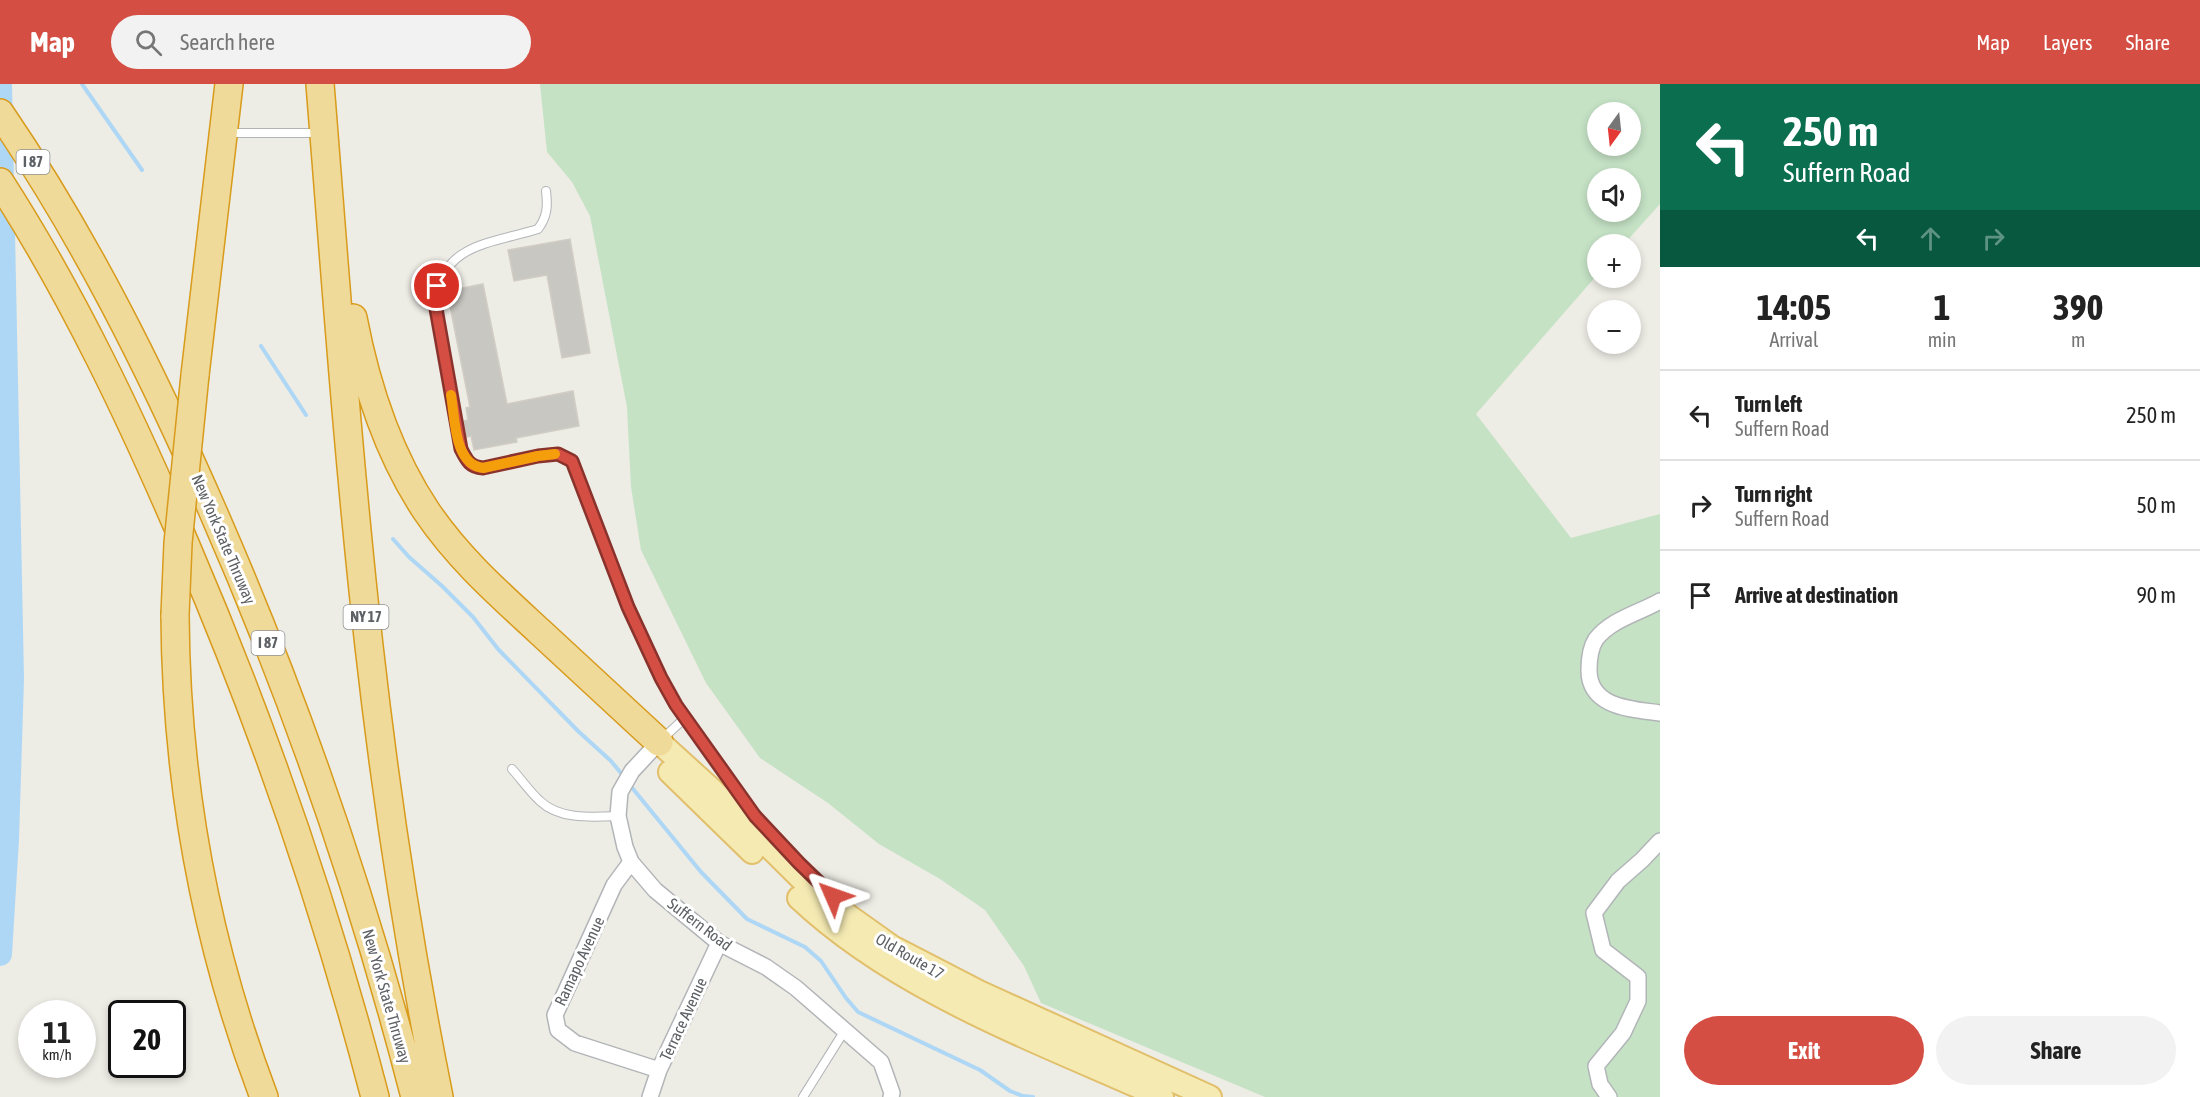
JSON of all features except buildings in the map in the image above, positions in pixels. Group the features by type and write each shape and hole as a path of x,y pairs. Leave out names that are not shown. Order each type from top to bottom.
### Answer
{"highway":[{"path":"229,84 178,543 176,615 180,736 195,851 203,893 225,981 264,1097"},
{"name":"NY 17","path":"320,84 354,496 369,645 398,857 439,1097"},
{"name":"New York State Thruway","path":"0,113 63,212 118,312 198,478 259,621 298,719 346,857 387,990 415,1097"},
{"path":"324,133 360,350 385,432 412,489 443,534 482,578 655,747"},
{"name":"I 87","path":"0,182 68,297 119,397 164,494 224,635 262,732 324,915 375,1097"}],"main road":[{"name":"Old Route 17","path":"655,747 713,791 816,893 892,947 949,978 1210,1097"},
{"name":"Old Route 17","path":"655,747 807,905 881,962 939,995 1162,1097"}],"street":[{"path":"1660,601 1620,619 1596,639 1589,657 1589,677 1598,697 1607,702 1615,706 1660,713"},
{"name":"Suffern Road","path":"655,747 628,776 618,803 618,816 631,862 655,890 719,943 766,968 796,988 881,1062 891,1097"},
{"path":"1609,1097 1600,1084 1596,1066 1623,1033 1638,1001 1638,977 1603,950 1594,913 1618,881 1660,841"},
{"name":"Ramapo Avenue","path":"631,862 614,885 555,1014 558,1030 575,1042 659,1070"},
{"name":"Terrace Avenue","path":"650,1097 659,1070 719,943"}],"lane":[{"path":"223,133 324,133"},
{"path":"546,191 548,204 545,218 538,229 473,248 449,264 437,286 435,303 461,449 467,462 475,467 483,468 558,454 572,461 634,621 661,678 685,718 737,791 776,839"},
{"name":"Suffern Road","path":"655,747 685,718"},
{"path":"512,769 541,803 561,813 578,816 618,816"},
{"path":"799,863 822,886 896,946 949,978"},
{"path":"803,1097 845,1030"}],"shaded area":[{"path":"0,240 5,247 12,679 7,839 0,954"}],"green space":[{"path":"540,84 1660,84 1660,204 1633,234 1587,234 1587,286 1476,414 1571,538 1660,514 1660,1097 1265,1097 1041,1003 1024,966 985,910 940,879 879,844 828,803 760,758 706,683 641,550 631,487 627,407 590,216 572,182 547,152"}],"waterway":[{"path":"0,84 12,679 7,839 0,954"},
{"path":"82,84 142,170"},
{"path":"261,346 306,415"},
{"path":"393,539 473,617 498,649 578,731 611,761 625,778"},
{"path":"629,784 701,872 747,919 805,947 821,961 858,1012 980,1070 1010,1091 1033,1097"}],"slow traffic":[{"path":"451,395 461,449 467,462 475,467 483,468 555,454"}],"route":[{"path":"437,286 435,303 461,449 467,462 475,467 483,468 558,454 572,461 628,607 676,705 755,816 833,896"}]}
